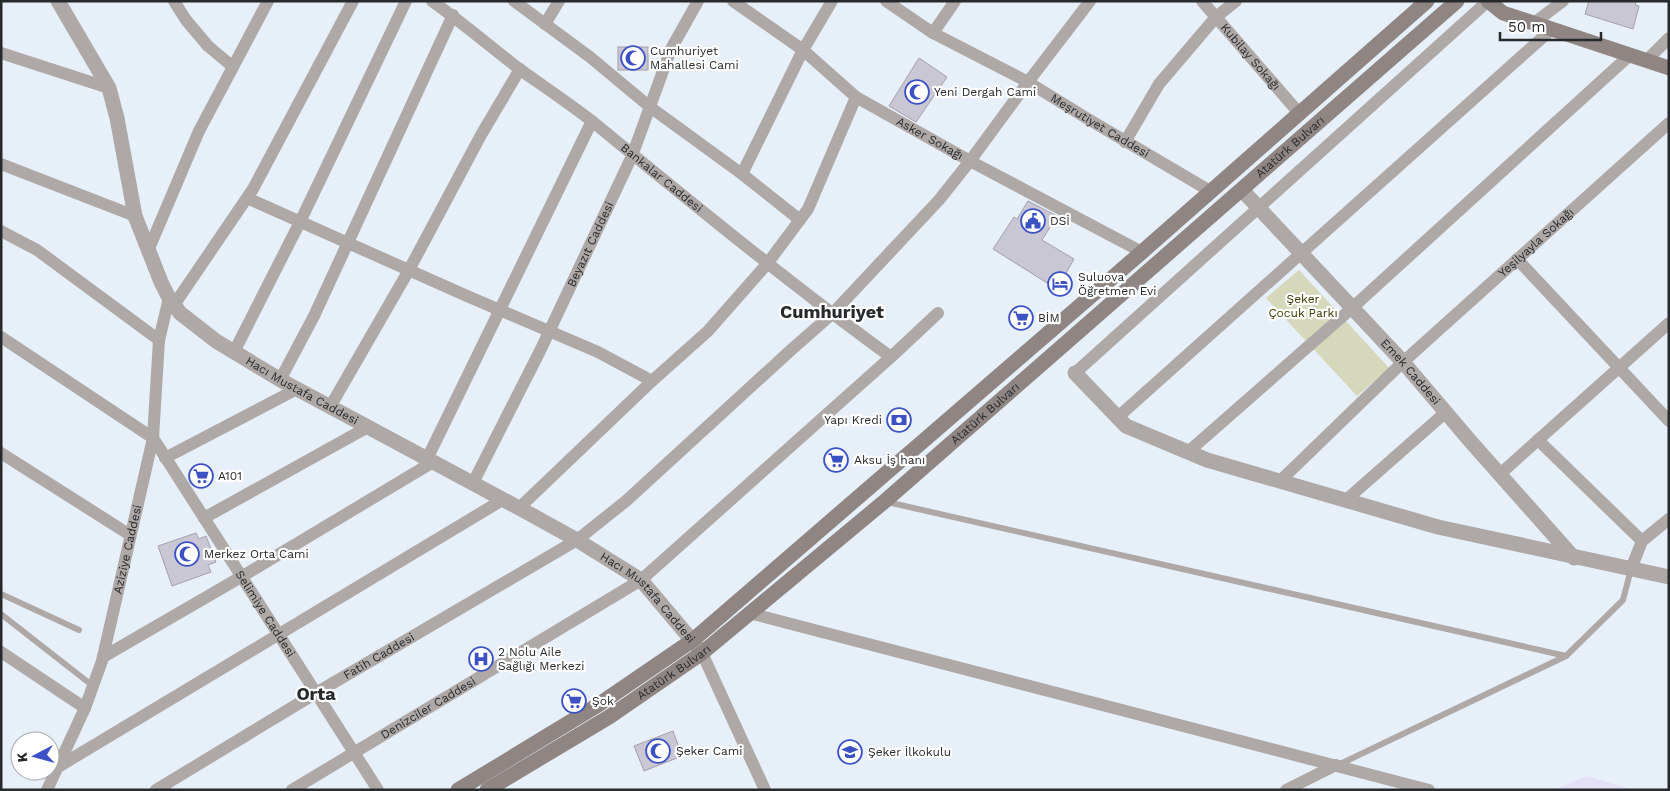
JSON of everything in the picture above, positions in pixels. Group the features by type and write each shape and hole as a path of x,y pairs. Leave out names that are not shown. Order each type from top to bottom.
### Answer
{"main road":[{"name":"Atatürk Bulvarı","path":"458,790 598,705 692,640 1142,252 1427,1"},
{"name":"Atatürk Bulvarı","path":"487,790 609,717 702,653 885,501 1457,1"},
{"path":"1488,1 1503,13 1669,68"}],"street":[{"name":"Hacı Mustafa Caddesi","path":"58,1 109,88 117,118 135,216 148,251 172,301 180,313 216,341 297,390 577,540 641,580 702,653"},
{"path":"174,1 186,20 208,46 233,67"},
{"path":"148,251 199,130 268,1"},
{"path":"172,301 254,189 353,1"},
{"path":"234,352 300,222 406,1"},
{"name":"Bankalar Caddesi","path":"432,1 453,15 520,69 592,121 632,156 767,264 891,357"},
{"path":"514,1 590,57 650,107 742,174 800,220"},
{"path":"545,24 559,1"},
{"name":"Beyazıt Caddesi","path":"474,484 549,332 632,156 671,49 698,1"},
{"name":"Asker Sokağı","path":"733,1 803,50 856,97 970,161 1142,252"},
{"path":"742,174 803,50 832,1"},
{"name":"Meşrutiyet Caddesi","path":"886,1 934,33 1028,82 1210,191"},
{"path":"934,33 955,1"},
{"name":"Fatih Caddesi","path":"156,790 316,693 577,540 626,501 832,314 939,200 1090,1"},
{"name":"Kubilay Sokağı","path":"1202,1 1299,113"},
{"path":"1126,142 1159,84 1216,17 1236,1"},
{"path":"1488,1 1075,373 1126,426 1207,460 1438,527 1574,558 1669,577"},
{"path":"1534,24 1563,1"},
{"path":"280,380 314,316 349,243 453,15"},
{"path":"1118,417 1552,29"},
{"path":"1646,61 1669,38"},
{"path":"1,52 109,88"},
{"path":"1188,452 1352,308 1630,56"},
{"path":"330,407 409,270 520,69"},
{"path":"519,508 652,381 708,332 767,264 808,209 856,97"},
{"path":"103,657 241,577 430,460 500,310 592,121"},
{"name":"Yeşilyayla Sokağı","path":"1280,481 1403,362 1669,124"},
{"path":"1,164 135,216"},
{"name":"Emek Caddesi","path":"1242,190 1403,362 1574,558"},
{"path":"247,198 598,352 652,381"},
{"path":"1,231 37,250 159,340"},
{"path":"1517,259 1669,421"},
{"name":"Aziziye Caddesi","path":"60,762 85,708 103,657 153,438 159,340 172,301"},
{"name":"Denizciler Caddesi","path":"292,790 641,580 891,357 938,312"},
{"path":"1500,474 1669,323"},
{"path":"1,337 153,438"},
{"path":"165,458 297,390"},
{"path":"1346,500 1446,412"},
{"path":"204,518 368,428"},
{"name":"Selimiye Caddesi","path":"153,438 378,790"},
{"path":"1538,440 1642,541"},
{"path":"1,453 130,535"},
{"path":"60,765 504,500"},
{"path":"1631,569 1642,541 1669,519"},
{"path":"749,613 1429,790"},
{"path":"1,652 85,708"},
{"path":"702,653 765,790"},
{"path":"1286,790 1336,766"}],"lane":[{"path":"885,501 1566,656"},
{"path":"1336,766 1566,656 1623,600 1631,569"},
{"path":"1,594 79,630"},
{"path":"1,614 93,686"}],"shaded area":[{"path":"1587,776 1633,790 1554,790"}],"green space":[{"name":"Şeker Çocuk Parkı","path":"1299,270 1389,368 1357,396 1266,298"}],"building":[{"path":"1589,1 1636,1 1635,5 1639,6 1633,29 1585,14"},
{"name":"Cumhuriyet Mahallesi Cami","path":"618,47 648,47 648,70 618,70"},
{"name":"Yeni Dergah Cami","path":"919,58 947,77 916,122 889,106"},
{"path":"1028,201 1057,216 1042,240 1074,259 1065,275 1061,271 1052,286 993,249 1014,217 1017,219"},
{"name":"Merkez Orta Cami","path":"196,533 199,539 206,536 216,562 208,565 211,572 172,586 158,546"},
{"name":"Şeker Cami","path":"673,731 682,756 644,771 634,746"}],"place":[{"name":"Cumhuriyet Mahallesi Cami","path":"633,58"},
{"name":"Yeni Dergah Cami","path":"917,92"},
{"name":"DSİ","path":"1033,221"},
{"name":"Suluova Öğretmen Evi","path":"1060,284"},
{"name":"BİM","path":"1021,318"},
{"name":"Yapı Kredi","path":"899,420"},
{"name":"Aksu İş hanı","path":"836,460"},
{"name":"A101","path":"201,476"},
{"name":"Merkez Orta Cami","path":"187,554"},
{"name":"2 Nolu Aile Sağlığı Merkezi","path":"481,659"},
{"name":"Şok","path":"574,701"},
{"name":"Şeker Cami","path":"658,751"},
{"name":"Şeker İlkokulu","path":"850,752"}],"district":[{"name":"Cumhuriyet","path":"832,311"},
{"name":"Orta","path":"316,693"}]}
